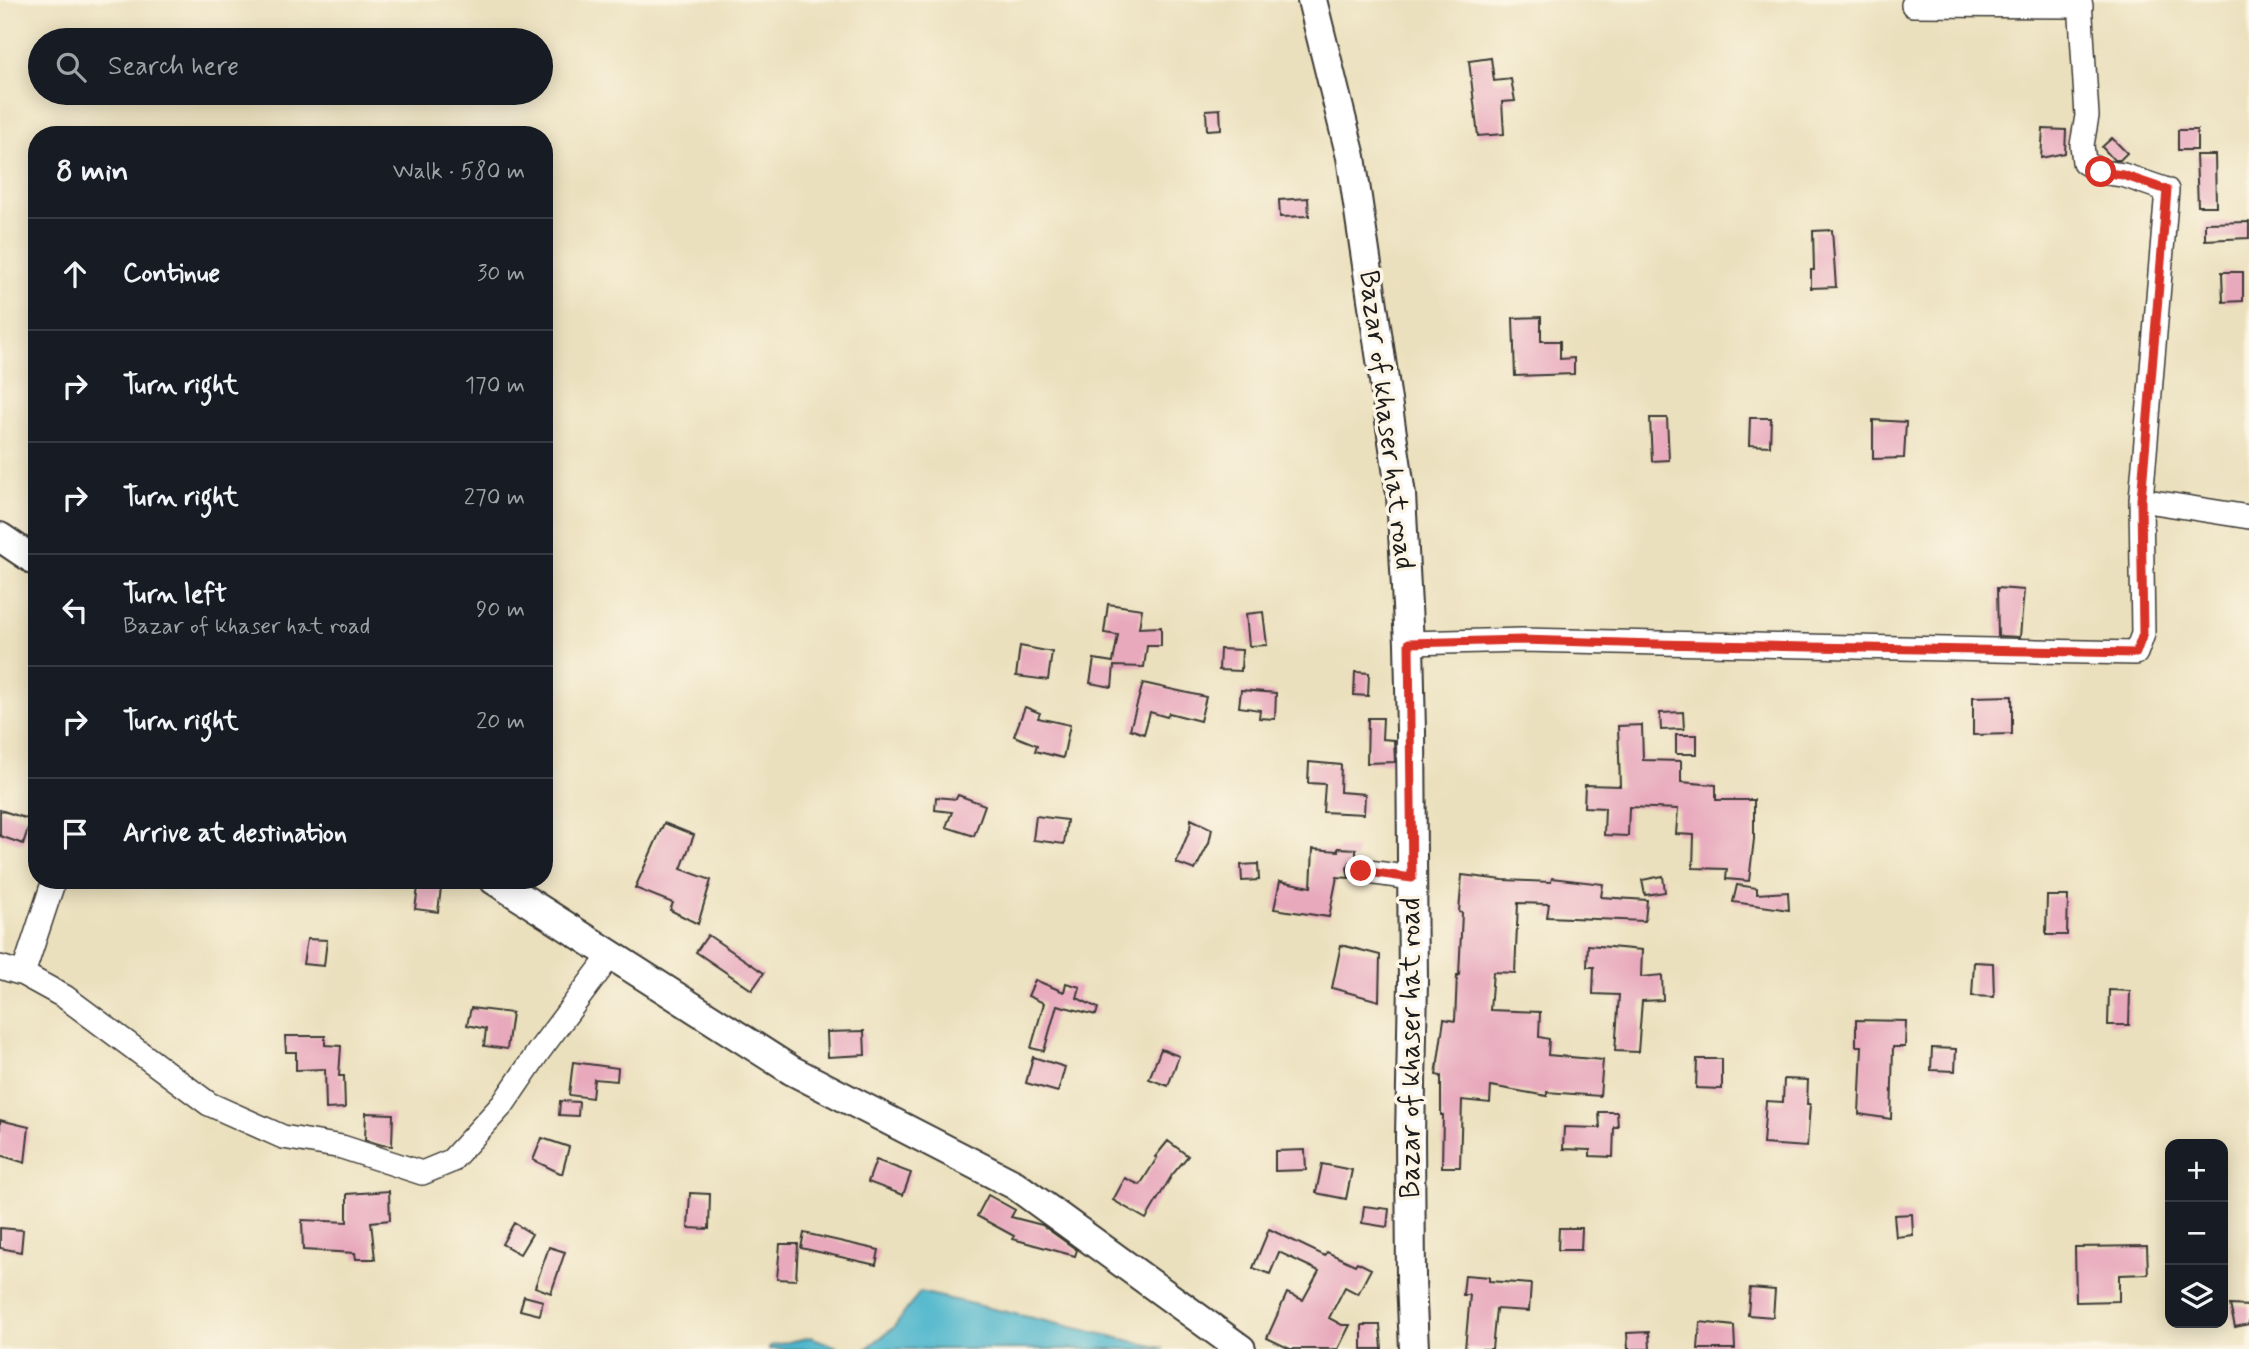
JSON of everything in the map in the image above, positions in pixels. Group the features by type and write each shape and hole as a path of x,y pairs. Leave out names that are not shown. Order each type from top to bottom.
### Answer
{"main road":[{"name":"Bazar of khaser hat road","path":"1312,0 1351,158 1401,495 1409,643 1412,878 1410,1280 1414,1349"},
{"path":"0,537 28,556"},
{"path":"508,889 791,1070 1015,1185 1241,1349"}],"street":[{"path":"1409,643 1522,640 2136,653 2143,634 2141,500 2167,190 2123,175 2101,172 2084,162 2082,145 2087,116 2080,3 1913,5"},
{"path":"2141,500 2249,517"},
{"path":"1361,871 1412,878"},
{"path":"23,974 51,889"},
{"path":"0,967 23,974 65,997 209,1104 283,1137 342,1147 422,1173 451,1161 503,1104 610,956"}],"water":[{"path":"920,1292 1164,1349 866,1349 893,1328"},
{"path":"811,1337 842,1349 769,1349 770,1346"}],"building":[{"path":"1491,58 1494,81 1511,79 1515,101 1502,102 1504,134 1478,136 1469,61"},
{"path":"1220,109 1221,129 1207,130 1206,110"},
{"path":"2043,129 2066,130 2065,153 2041,158"},
{"path":"2178,130 2197,130 2197,150 2178,150"},
{"path":"2112,138 2127,153 2120,160 2114,160 2102,147"},
{"path":"2196,155 2215,155 2216,206 2198,206"},
{"path":"1308,198 1309,216 1280,217 1279,200"},
{"path":"2249,222 2249,238 2205,240 2205,223"},
{"path":"1832,230 1836,287 1811,288 1811,270 1814,270 1813,231"},
{"path":"2222,272 2243,272 2243,301 2223,302"},
{"path":"1541,317 1541,341 1560,341 1560,359 1574,358 1574,374 1515,376 1513,318"},
{"path":"1650,418 1667,418 1669,460 1652,461"},
{"path":"1750,418 1771,418 1770,446 1749,445"},
{"path":"1873,420 1906,422 1904,458 1873,459"},
{"path":"1997,588 2024,590 2020,637 1998,636"},
{"path":"1108,604 1142,609 1139,628 1161,627 1161,646 1147,646 1144,667 1114,666 1112,687 1090,683 1094,659 1113,662 1118,635 1104,633"},
{"path":"1263,612 1267,645 1249,646 1246,614"},
{"path":"1020,646 1052,652 1048,680 1016,676"},
{"path":"1220,649 1242,650 1241,671 1219,670"},
{"path":"1355,672 1369,673 1368,696 1354,695"},
{"path":"1143,683 1206,697 1200,721 1169,713 1167,717 1150,712 1144,734 1130,729"},
{"path":"1241,690 1276,693 1275,719 1259,718 1260,710 1239,707"},
{"path":"2012,696 2012,734 1973,735 1973,697"},
{"path":"1025,707 1040,713 1038,718 1070,725 1063,758 1035,751 1037,745 1014,736"},
{"path":"1683,712 1684,729 1661,730 1660,713"},
{"path":"1368,718 1383,718 1382,739 1394,740 1395,762 1367,763"},
{"path":"1642,725 1643,760 1681,761 1681,782 1716,785 1716,800 1754,800 1754,839 1749,881 1726,879 1727,869 1693,868 1694,835 1676,834 1678,809 1629,807 1628,836 1604,835 1605,808 1584,807 1585,785 1620,786 1618,726"},
{"path":"1676,735 1697,735 1697,754 1676,754"},
{"path":"1309,762 1341,765 1340,792 1365,794 1364,814 1323,812 1325,784 1308,783"},
{"path":"958,795 985,805 974,836 946,827 952,812 935,810 936,797 956,799"},
{"path":"0,810 28,819 23,844 0,836"},
{"path":"1036,816 1067,820 1064,844 1033,840"},
{"path":"1191,819 1212,829 1209,843 1195,870 1176,863 1190,829"},
{"path":"664,823 694,835 681,869 711,880 698,924 670,910 673,903 635,888"},
{"path":"1338,848 1356,849 1356,858 1347,868 1349,878 1337,877 1329,917 1274,909 1280,881 1311,887 1313,849 1338,851"},
{"path":"1258,864 1259,880 1242,881 1241,865"},
{"path":"1462,875 1551,882 1552,878 1603,884 1601,897 1647,900 1645,921 1547,917 1549,904 1518,903 1515,973 1493,972 1490,1010 1540,1012 1539,1037 1549,1039 1548,1055 1603,1060 1600,1096 1547,1092 1547,1096 1491,1086 1490,1103 1462,1100 1460,1167 1442,1167 1441,1076 1436,1075 1444,1019 1455,1021"},
{"path":"1663,876 1665,892 1645,895 1642,880"},
{"path":"1737,885 1757,888 1757,894 1788,892 1789,910 1733,902"},
{"path":"418,889 441,889 438,912 415,909"},
{"path":"2047,896 2068,896 2067,935 2046,935"},
{"path":"708,935 764,973 752,990 696,952"},
{"path":"307,939 327,940 324,966 303,964"},
{"path":"1341,945 1380,955 1379,1001 1332,988"},
{"path":"1588,945 1642,950 1641,977 1662,975 1663,1000 1642,1001 1638,1052 1615,1051 1619,995 1593,994 1594,967 1587,967"},
{"path":"1974,962 1993,963 1994,997 1972,996"},
{"path":"1035,980 1064,992 1066,983 1080,987 1077,998 1098,1008 1096,1015 1057,1005 1044,1051 1031,1048 1044,1003 1028,996"},
{"path":"2109,990 2130,991 2129,1025 2108,1025"},
{"path":"471,1008 512,1013 507,1049 484,1046 486,1029 467,1025"},
{"path":"1856,1020 1906,1021 1905,1047 1893,1047 1891,1119 1859,1114 1862,1046 1856,1046"},
{"path":"864,1031 865,1055 828,1057 827,1032"},
{"path":"285,1036 325,1036 325,1045 341,1046 339,1076 344,1076 345,1108 326,1109 325,1069 296,1070 296,1052 286,1052"},
{"path":"1932,1048 1956,1049 1955,1071 1931,1070"},
{"path":"1161,1049 1179,1056 1168,1086 1149,1079"},
{"path":"1033,1057 1065,1067 1058,1092 1026,1083"},
{"path":"1697,1059 1722,1059 1722,1089 1696,1088"},
{"path":"573,1062 618,1068 617,1081 594,1079 592,1098 569,1095"},
{"path":"1784,1079 1808,1080 1807,1104 1810,1104 1807,1147 1763,1144 1766,1101 1783,1102"},
{"path":"560,1101 579,1102 578,1116 559,1115"},
{"path":"1599,1112 1617,1112 1618,1127 1614,1127 1613,1157 1590,1156 1590,1150 1563,1149 1564,1127 1600,1128"},
{"path":"366,1113 393,1114 392,1146 365,1140"},
{"path":"0,1120 29,1127 25,1163 0,1155"},
{"path":"542,1138 569,1147 562,1174 533,1160"},
{"path":"1168,1141 1188,1156 1172,1175 1146,1219 1113,1200 1125,1178 1140,1185 1157,1158 1155,1157"},
{"path":"1305,1150 1306,1170 1275,1171 1275,1151"},
{"path":"876,1160 911,1173 903,1195 868,1182"},
{"path":"1322,1164 1352,1170 1346,1199 1316,1193"},
{"path":"389,1191 390,1220 371,1222 375,1259 356,1259 355,1253 303,1250 302,1220 347,1222 347,1194"},
{"path":"690,1193 710,1194 709,1229 688,1228"},
{"path":"988,1195 1015,1210 1011,1217 1042,1225 1077,1250 1075,1256 1013,1239 1014,1236 977,1216"},
{"path":"1364,1206 1389,1209 1387,1227 1362,1223"},
{"path":"1912,1214 1913,1235 1896,1237 1894,1215"},
{"path":"514,1223 532,1234 520,1254 502,1244"},
{"path":"0,1228 23,1230 21,1252 0,1248"},
{"path":"1559,1228 1582,1228 1581,1250 1558,1250"},
{"path":"1269,1229 1325,1256 1327,1252 1371,1269 1358,1294 1345,1287 1329,1318 1342,1325 1350,1325 1338,1349 1290,1349 1267,1338 1287,1293 1303,1300 1319,1271 1279,1252 1270,1274 1253,1268"},
{"path":"804,1233 879,1250 876,1265 801,1248"},
{"path":"780,1244 798,1244 796,1280 777,1279"},
{"path":"2147,1246 2148,1274 2119,1275 2119,1301 2076,1302 2075,1247"},
{"path":"549,1247 565,1252 551,1293 535,1287"},
{"path":"1465,1275 1489,1277 1489,1281 1531,1284 1529,1311 1496,1309 1492,1349 1465,1349 1470,1295 1463,1295"},
{"path":"1750,1288 1775,1290 1773,1317 1748,1315"},
{"path":"524,1296 543,1301 540,1315 520,1310"},
{"path":"2230,1305 2249,1306 2249,1324 2235,1327"},
{"path":"1700,1322 1734,1326 1735,1349 1698,1349"},
{"path":"1362,1325 1380,1325 1382,1349 1362,1349"},
{"path":"1649,1332 1650,1349 1628,1349 1627,1333"}],"route":[{"path":"1361,871 1412,878 1409,643 1522,640 2136,653 2143,634 2141,500 2167,190 2123,175 2101,172"}]}
